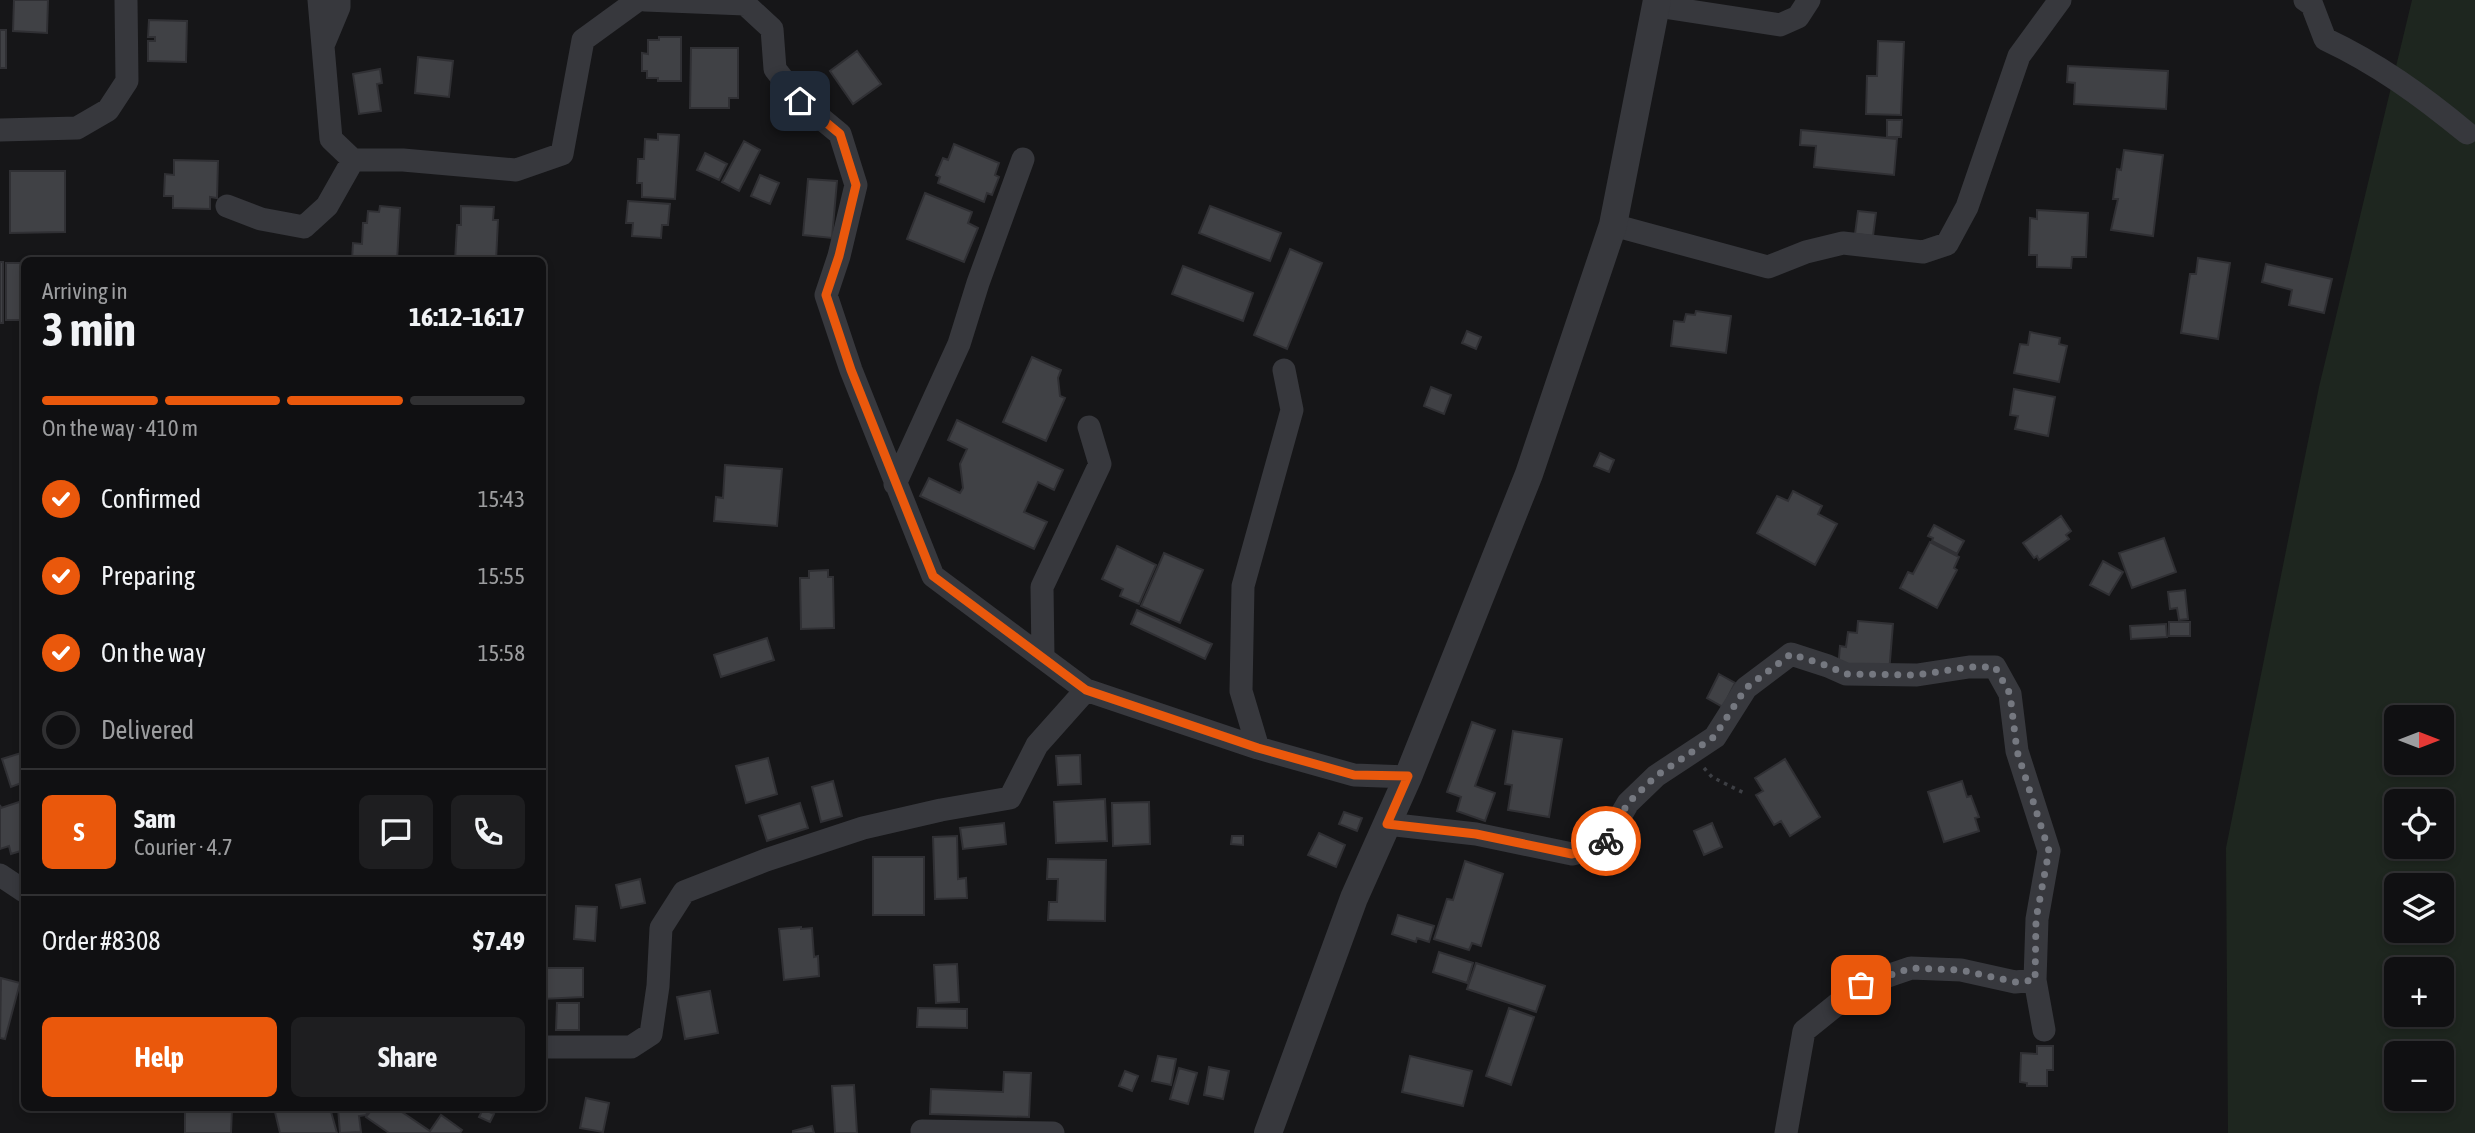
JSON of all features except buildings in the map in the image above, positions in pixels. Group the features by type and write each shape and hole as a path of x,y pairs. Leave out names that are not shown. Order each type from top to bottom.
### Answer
{"street":[{"path":"0,130 77,128 108,110 127,81 126,0"},
{"path":"319,0 331,139 353,160 403,160 516,170 562,154 583,40 638,0"},
{"path":"323,46 339,7 339,0"},
{"path":"645,0 745,4 772,29 775,69 800,101 840,134 856,185 839,256 826,295 851,370 933,576 1086,690 1258,748 1354,775 1408,776"},
{"path":"1268,1133 1354,898 1408,776 1529,474 1613,225 1657,3 1780,25 1798,17 1809,0"},
{"path":"1613,225 1768,267 1806,252 1843,243 1923,252 1947,244 1968,207 2019,56 2060,0"},
{"path":"2305,0 2312,5 2325,38 2365,58 2421,95 2467,133"},
{"path":"895,484 959,344 1023,159"},
{"path":"227,206 261,219 304,227 327,206 353,160"},
{"path":"1258,748 1241,691 1243,586 1292,410 1284,370"},
{"path":"1043,658 1042,587 1100,464 1089,427"},
{"path":"1387,824 1476,834 1572,854 1602,846 1628,803 1656,776 1714,737 1746,688 1791,654 1846,674 1917,675 1969,667 1995,667 2010,694 2017,751 2049,851 2036,919 2035,980 2044,1030"},
{"path":"546,1047 631,1047 651,1034 659,986 661,928 684,892 766,860 863,828 1010,798 1037,745 1086,690"},
{"path":"0,875 21,889"},
{"path":"1786,1133 1804,1031 1861,985 1911,968 1961,970 2015,982 2035,980"},
{"path":"922,1131 1053,1133"}],"path":[{"path":"1692,752 1712,777 1746,794"}],"shaded area":[{"path":"2412,0 2475,0 2475,1133 2228,1133 2226,848 2319,387"}],"way so far":[{"path":"1606,841 1628,803 1656,776 1714,737 1746,688 1791,654 1846,674 1917,675 1969,667 1995,667 2010,694 2017,751 2049,851 2036,919 2035,980 2015,982 1961,970 1911,968 1861,985"}],"route":[{"path":"800,101 840,134 856,185 839,256 826,295 851,370 933,576 1086,690 1258,748 1354,775 1408,776 1387,824 1476,834 1572,854 1602,846 1606,841"}]}
